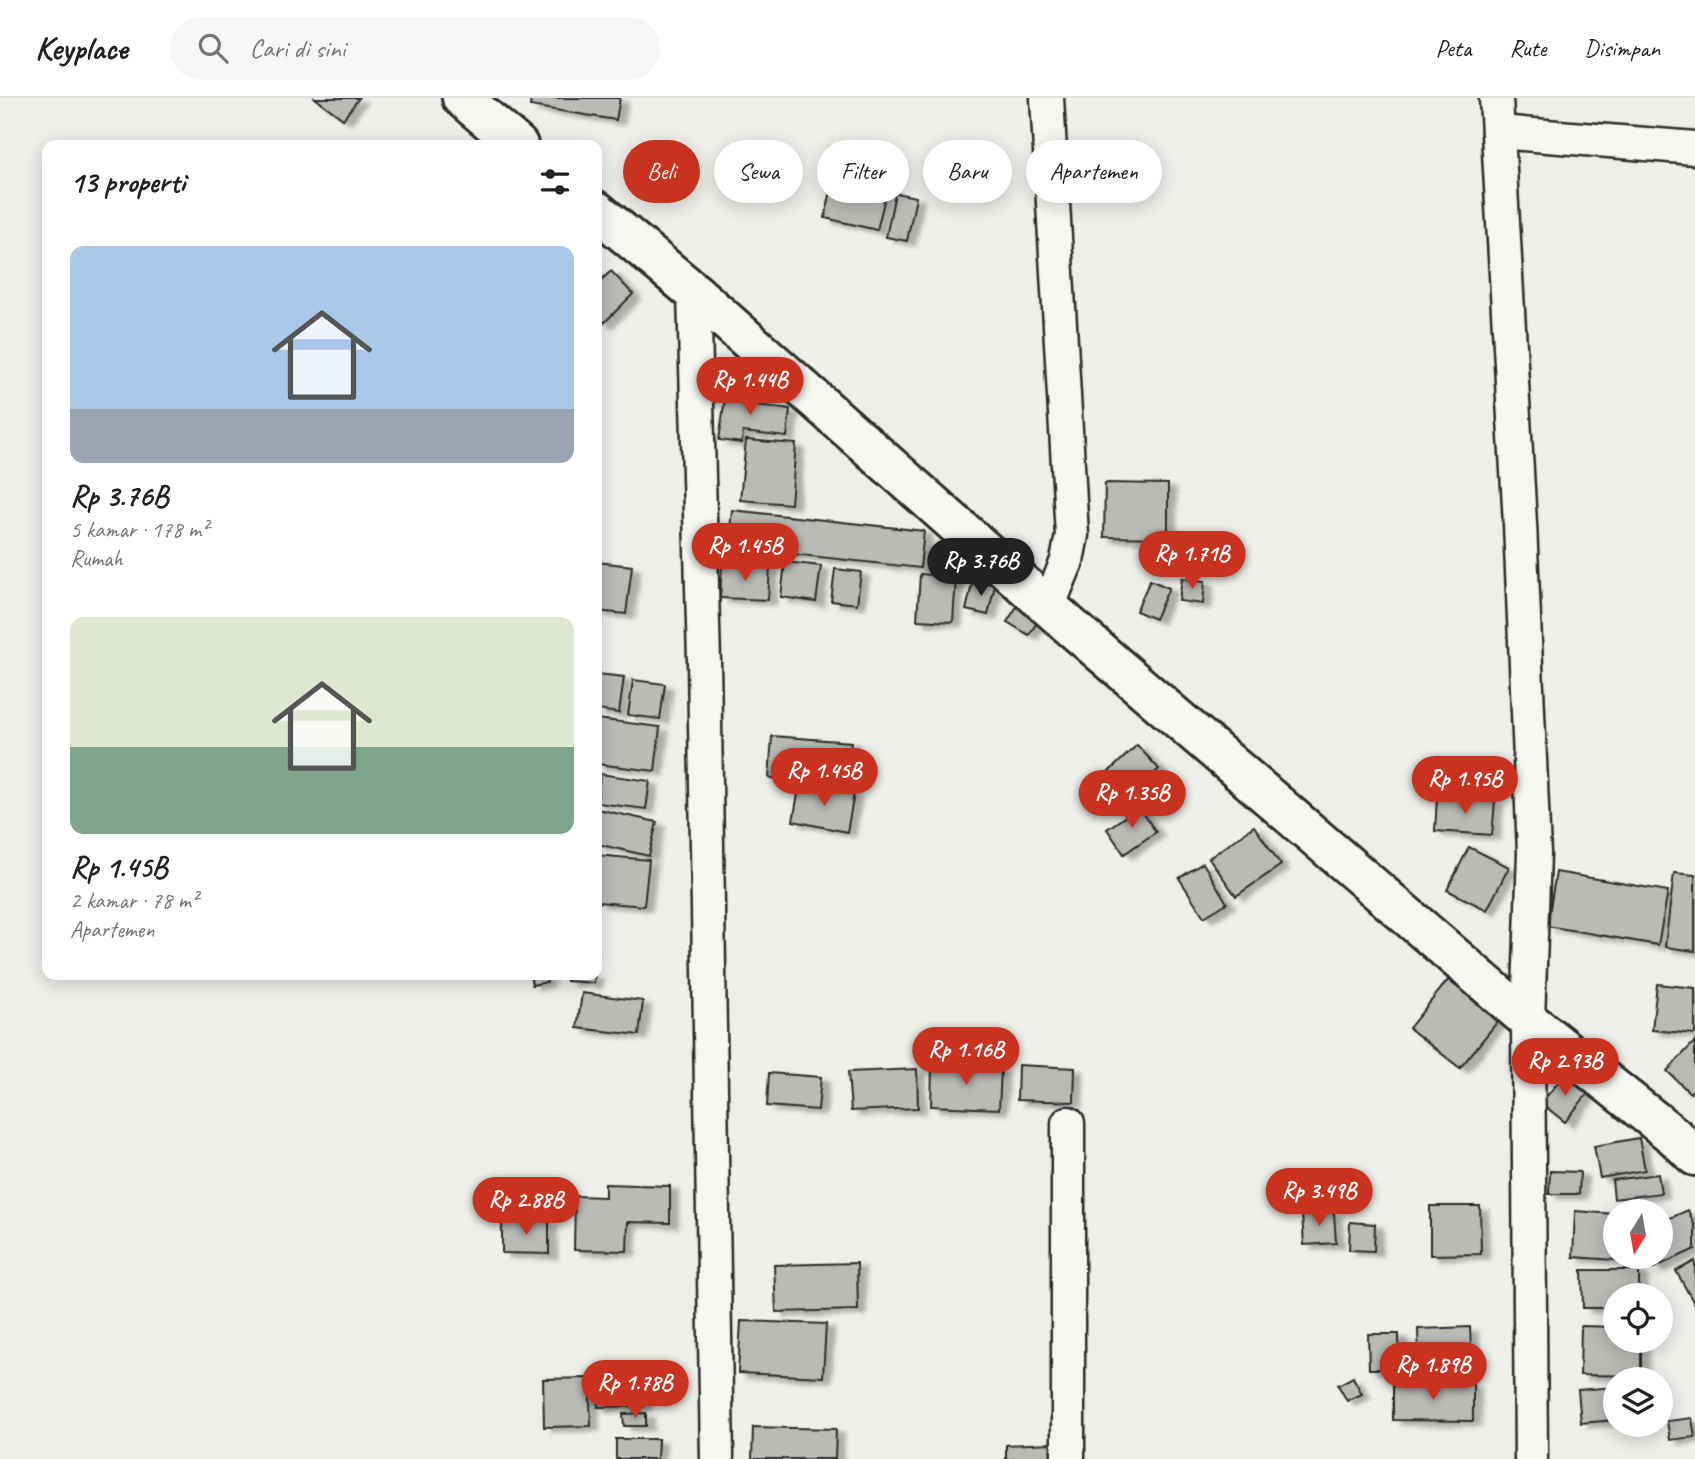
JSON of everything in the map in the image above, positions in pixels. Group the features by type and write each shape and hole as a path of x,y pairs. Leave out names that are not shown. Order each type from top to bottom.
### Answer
{"highway":[{"path":"462,98 513,140"},
{"path":"602,215 694,292 1048,607 1528,1020 1695,1156"}],"street":[{"path":"1047,98 1072,535 1068,561 1048,607"},
{"path":"1496,98 1520,524 1534,853 1528,1020 1531,1459"},
{"path":"1498,132 1695,148"},
{"path":"694,292 704,675 717,1459"},
{"path":"1068,1123 1068,1459"}],"building":[{"path":"315,98 359,98 343,119"},
{"path":"531,98 620,98 616,120 530,106"},
{"path":"909,196 916,197 907,241 886,237 893,203 909,203"},
{"path":"828,203 884,203 877,230 825,218"},
{"path":"611,271 633,294 604,323 602,321 602,279"},
{"path":"727,384 750,387 747,404 790,409 787,437 743,432 742,443 719,440"},
{"path":"746,440 796,444 791,504 740,500"},
{"path":"1105,483 1168,484 1168,538 1104,537"},
{"path":"732,510 924,531 920,568 728,547"},
{"path":"785,562 821,566 816,602 781,597"},
{"path":"602,563 632,566 626,614 602,612"},
{"path":"722,565 770,567 768,600 720,598"},
{"path":"835,569 861,572 857,604 831,601"},
{"path":"920,574 956,577 953,622 917,620"},
{"path":"1182,578 1205,581 1203,604 1179,601"},
{"path":"973,580 995,585 988,615 966,610"},
{"path":"1150,580 1169,588 1155,619 1136,611"},
{"path":"1021,600 1043,613 1029,635 1007,622"},
{"path":"602,675 624,677 619,713 602,711"},
{"path":"633,680 665,684 660,719 628,715"},
{"path":"602,720 660,727 655,771 602,765"},
{"path":"772,736 851,742 847,784 769,778"},
{"path":"1137,745 1159,769 1119,807 1096,784"},
{"path":"602,774 650,781 646,809 602,804"},
{"path":"800,783 854,794 847,832 793,821"},
{"path":"1437,797 1495,801 1492,835 1435,831"},
{"path":"1139,807 1156,832 1124,854 1107,829"},
{"path":"602,810 657,822 649,856 602,845"},
{"path":"1254,826 1281,865 1236,896 1209,858"},
{"path":"1469,847 1509,867 1487,910 1447,890"},
{"path":"602,855 649,860 644,906 602,902"},
{"path":"1203,863 1227,903 1204,917 1179,878"},
{"path":"1556,872 1668,891 1658,945 1547,926"},
{"path":"1674,873 1695,875 1695,951 1665,947"},
{"path":"531,980 547,982 532,985"},
{"path":"566,980 594,980 594,983"},
{"path":"1448,980 1499,1020 1460,1068 1409,1028"},
{"path":"1657,984 1695,988 1695,1034 1652,1030"},
{"path":"582,993 643,1001 639,1035 577,1028"},
{"path":"1695,1041 1695,1088 1690,1093 1667,1071"},
{"path":"1018,1065 1075,1068 1074,1102 1017,1100"},
{"path":"932,1066 1001,1069 999,1109 931,1106"},
{"path":"917,1069 918,1108 851,1111 848,1072"},
{"path":"769,1073 821,1077 818,1110 767,1106"},
{"path":"1564,1075 1588,1093 1565,1122 1541,1103"},
{"path":"1639,1138 1645,1170 1600,1178 1594,1146"},
{"path":"1550,1171 1580,1172 1579,1194 1549,1194"},
{"path":"1658,1174 1661,1193 1614,1199 1612,1180"},
{"path":"605,1184 670,1186 670,1223 628,1222 627,1251 574,1250 575,1196 605,1197"},
{"path":"1430,1206 1480,1206 1481,1254 1430,1255"},
{"path":"1688,1210 1695,1226 1695,1249 1673,1259 1673,1217"},
{"path":"1575,1211 1603,1213 1603,1259 1573,1257"},
{"path":"1334,1212 1336,1243 1304,1245 1302,1214"},
{"path":"502,1220 549,1221 549,1254 502,1253"},
{"path":"1350,1222 1375,1224 1374,1251 1349,1250"},
{"path":"1695,1261 1695,1305 1676,1271"},
{"path":"857,1263 858,1310 776,1312 774,1265"},
{"path":"1582,1270 1639,1270 1639,1283 1603,1283 1603,1308 1583,1308"},
{"path":"741,1321 826,1324 823,1377 738,1373"},
{"path":"1581,1326 1603,1327 1603,1353 1641,1353 1641,1367 1603,1367 1603,1375 1580,1375"},
{"path":"1470,1327 1472,1368 1419,1370 1418,1329"},
{"path":"1368,1334 1399,1334 1399,1369 1369,1369"},
{"path":"1353,1377 1362,1394 1347,1401 1338,1385"},
{"path":"589,1378 591,1426 544,1427 543,1379"},
{"path":"597,1381 643,1381 644,1406 598,1407"},
{"path":"1393,1383 1473,1384 1473,1421 1393,1420"},
{"path":"1603,1388 1603,1421 1581,1423 1578,1390"},
{"path":"646,1413 646,1426 624,1426 623,1414"},
{"path":"1692,1418 1695,1437 1670,1440 1670,1437 1673,1437 1673,1420"},
{"path":"753,1427 836,1429 835,1459 752,1459"},
{"path":"616,1439 658,1439 657,1459 616,1459"},
{"path":"1051,1443 1051,1459 1006,1459 1006,1445"}]}
